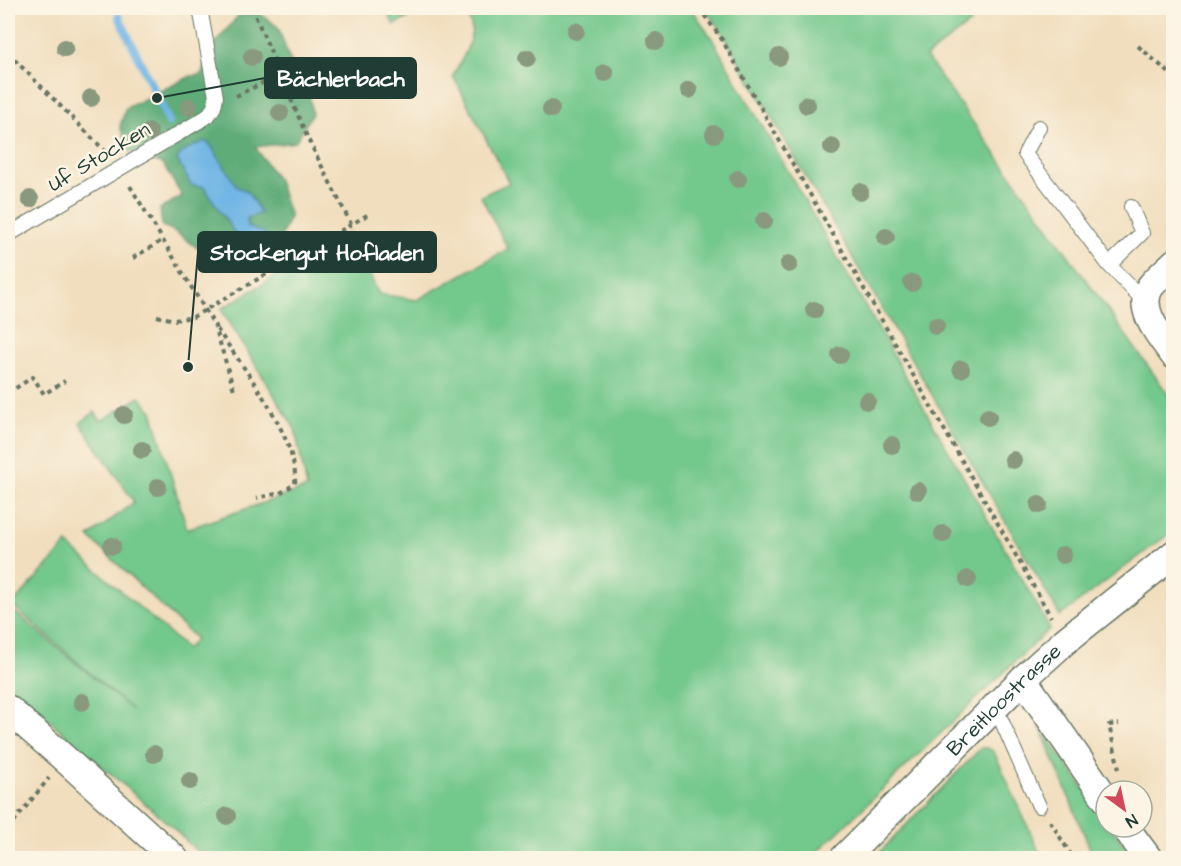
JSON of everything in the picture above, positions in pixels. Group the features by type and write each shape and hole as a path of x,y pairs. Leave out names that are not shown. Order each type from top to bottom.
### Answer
{"street":[{"path":"1173,263 1150,288 1145,302 1149,317 1173,355"},
{"name":"Breitloostrasse","path":"844,858 1023,679 1065,641 1173,554"},
{"path":"1023,679 1105,779"},
{"path":"8,709 174,858"},
{"path":"1134,839 1148,858"}],"lane":[{"name":"Uf Stocken","path":"8,235 208,116 214,107 216,97 200,8"},
{"path":"1039,127 1024,154 1109,266 1145,302"},
{"path":"1109,266 1142,233 1131,207"},
{"path":"995,706 1040,806"}],"path":[{"path":"98,8 101,13 115,8"},
{"path":"252,8 308,139 351,224"},
{"path":"699,8 727,48 1065,641"},
{"path":"1138,46 1173,77"},
{"path":"8,53 109,155 119,168 277,423 287,441 296,474 295,483 280,493 257,498"},
{"path":"262,83 281,74"},
{"path":"157,316 175,320 193,317 369,214"},
{"path":"133,258 163,240"},
{"path":"215,326 234,390"},
{"path":"8,393 33,377 44,394 65,381"},
{"path":"1115,779 1119,765 1109,725 1119,724"},
{"path":"8,829 52,774"},
{"path":"1040,806 1073,858"}],"green space":[{"path":"385,8 428,8 394,25"},
{"path":"458,8 691,8 711,37 1050,628 811,858 204,858 171,826 8,685 8,606 132,710 12,605 67,544 187,649 196,639 89,537 134,502 80,423 95,412 101,421 140,397 152,411 187,529 307,488 295,429 221,309 349,233 379,294 417,300 508,249 481,196 509,183 453,76 467,50 472,31 471,23"},
{"path":"705,8 990,8 926,57 1173,401 1173,531 1060,616 725,37"},
{"path":"260,13 278,27 289,58 309,90 312,114 295,142 255,147 278,180 290,217 272,256 237,262 221,248 203,252 179,234 162,226 160,209 182,196 163,164 129,151 120,126 126,108 191,76 201,75 213,46 238,16"},
{"path":"1040,727 1094,803 1094,839 1120,839 1133,858 1094,858"},
{"path":"981,748 988,748 994,752 1042,858 874,858"}],"water":[{"path":"205,141 210,144 237,187 247,191 261,213 247,218 247,227 265,233 266,238 250,245 242,244 204,187 191,185 177,159 185,150"}],"waterway":[{"path":"119,17 169,122"}],"place":[{"name":"Bächlerbach","path":"157,98"},
{"name":"Stockengut Hofladen","path":"188,367"}]}
